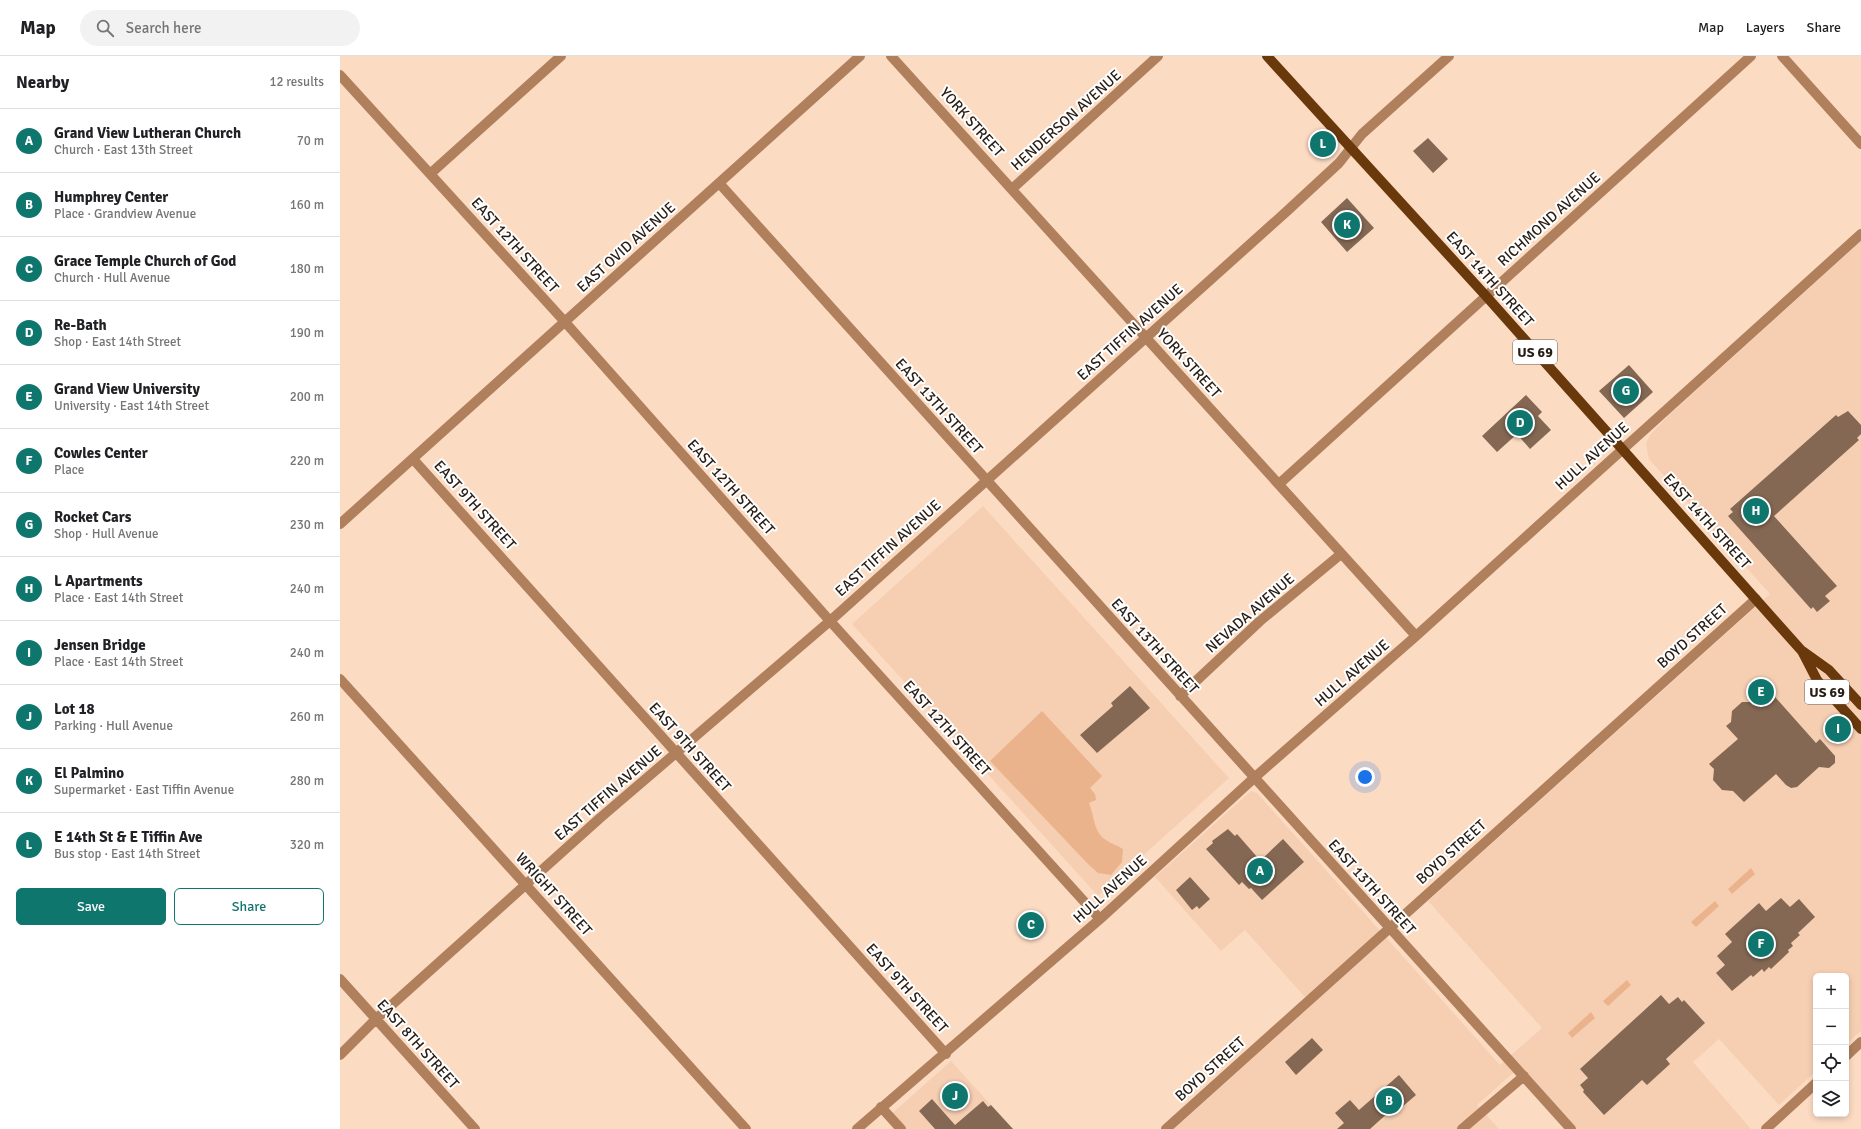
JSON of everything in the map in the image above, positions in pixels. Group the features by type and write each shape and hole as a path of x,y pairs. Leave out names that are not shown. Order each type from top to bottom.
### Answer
{"main road":[{"name":"EAST 14TH STREET","path":"1267,56 1350,149 1486,296 1801,650 1829,670 1861,705"},
{"name":"EAST 14TH STREET","path":"1801,650 1817,680 1861,729"}],"street":[{"path":"430,174 561,56"},
{"name":"EAST OVID AVENUE","path":"340,524 860,56"},
{"name":"YORK STREET","path":"891,56 1416,636"},
{"name":"HENDERSON AVENUE","path":"1012,189 1158,56"},
{"name":"EAST TIFFIN AVENUE","path":"340,1055 376,1020 600,818 830,621 1286,212 1339,163 1362,134 1449,56"},
{"name":"RICHMOND AVENUE","path":"1279,484 1751,56"},
{"path":"1782,56 1861,144"},
{"name":"EAST 12TH STREET","path":"340,75 565,322 830,621 1100,918"},
{"name":"EAST 13TH STREET","path":"719,183 1571,1129"},
{"name":"HULL AVENUE","path":"858,1129 881,1107 946,1054 1021,986 1100,918 1254,778 1416,636 1861,234"},
{"name":"EAST 9TH STREET","path":"413,459 946,1054"},
{"name":"NEVADA AVENUE","path":"1180,696 1260,621 1341,554"},
{"name":"BOYD STREET","path":"1166,1129 1756,599"},
{"name":"WRIGHT STREET","path":"340,679 746,1129"},
{"name":"EAST 8TH STREET","path":"340,979 475,1129"},
{"path":"1849,1053 1861,1042"},
{"path":"1462,1129 1524,1076"},
{"path":"1766,1129 1813,1086"},
{"path":"881,1107 901,1129"}],"shaded area":[{"path":"1861,241 1861,1031 1849,1041 1849,973 1813,973 1813,1074 1779,1105 1719,1039 1693,1062 1751,1129 1577,1129 1521,1066 1477,1105 1499,1129 1174,1129 1312,1005 1245,930 1221,951 1155,877 1251,791 1257,793 1500,1065 1542,1028 1428,901 1770,594 1649,459 1646,444 1650,435 1668,416"},
{"path":"983,506 1229,778 1098,896 852,624"},
{"path":"1042,711 1102,776 1090,788 1095,794 1096,800 1089,803 1099,833 1108,841 1123,849 1122,862 1111,875 1098,873 1088,864 990,761"},
{"path":"1751,868 1755,874 1732,894 1728,889"},
{"path":"1715,901 1719,906 1696,927 1691,922"},
{"path":"1627,980 1631,985 1608,1006 1603,1001"},
{"path":"1591,1012 1595,1018 1572,1038 1568,1033"},
{"path":"951,1061 1011,1127 1008,1129 901,1129 889,1116"}],"building":[{"path":"1428,138 1448,159 1433,173 1413,151"},
{"path":"1347,198 1374,228 1347,252 1321,222"},
{"path":"1629,365 1653,392 1624,418 1599,391"},
{"path":"1526,395 1542,412 1538,416 1551,430 1530,449 1517,434 1497,452 1482,436"},
{"path":"1848,411 1861,425 1861,434 1857,438 1859,440 1774,516 1837,586 1825,596 1830,601 1817,612 1813,607 1811,609 1728,516 1733,512 1730,509 1836,415 1838,417"},
{"path":"1130,686 1150,708 1097,753 1080,735 1113,706 1111,703"},
{"path":"1768,689 1816,743 1820,739 1835,756 1835,763 1829,768 1819,767 1797,787 1791,788 1786,785 1776,774 1744,802 1733,791 1722,790 1713,780 1714,769 1709,764 1738,739 1726,726 1731,722 1732,711 1742,702 1753,702"},
{"path":"1228,829 1235,836 1237,834 1258,858 1260,856 1263,858 1283,839 1304,862 1262,900 1251,888 1249,889 1242,882 1239,885 1206,849 1213,843 1212,841"},
{"path":"1190,877 1210,899 1199,909 1197,906 1192,910 1176,890"},
{"path":"1781,898 1790,907 1799,899 1815,917 1798,933 1800,935 1791,943 1793,946 1788,950 1789,952 1771,969 1769,967 1764,972 1762,969 1753,977 1751,975 1732,991 1716,973 1725,965 1717,956 1732,942 1725,934 1759,903 1766,911"},
{"path":"1661,995 1669,1004 1678,997 1682,1002 1684,1000 1705,1023 1666,1059 1670,1064 1647,1085 1642,1080 1604,1115 1583,1092 1584,1090 1580,1085 1588,1078 1580,1069"},
{"path":"1312,1038 1323,1050 1296,1075 1285,1062"},
{"path":"1399,1075 1416,1095 1402,1107 1399,1103 1370,1129 1337,1129 1344,1123 1335,1113 1343,1106 1350,1100 1359,1110"},
{"path":"932,1099 955,1125 983,1101 988,1107 991,1105 1013,1129 935,1129 919,1111"}],"place":[{"name":"E 14th St & E Tiffin Ave","path":"1323,144"},
{"name":"El Palmino","path":"1347,225"},
{"name":"Rocket Cars","path":"1626,391"},
{"name":"Re-Bath","path":"1520,423"},
{"name":"L Apartments","path":"1756,511"},
{"name":"Grand View University","path":"1761,692"},
{"name":"Jensen Bridge","path":"1838,729"},
{"name":"Grand View Lutheran Church","path":"1260,871"},
{"name":"Grace Temple Church of God","path":"1031,925"},
{"name":"Cowles Center","path":"1761,944"},
{"name":"Lot 18","path":"955,1096"},
{"name":"Humphrey Center","path":"1389,1101"}]}
